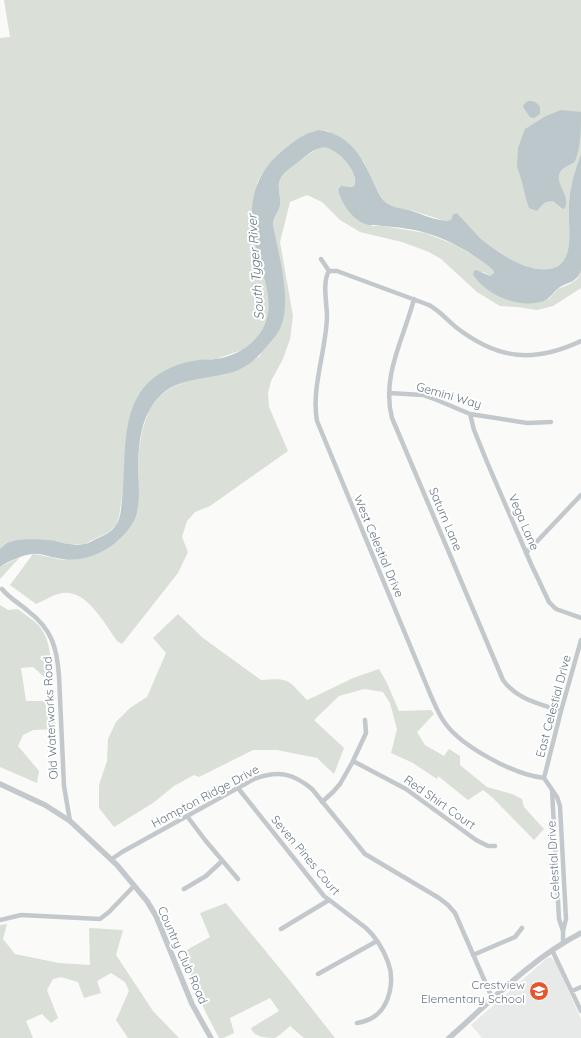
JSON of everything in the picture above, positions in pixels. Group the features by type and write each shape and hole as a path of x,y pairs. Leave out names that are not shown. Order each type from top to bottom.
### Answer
{"street":[{"path":"321,259 329,271 337,271 414,298 429,305 439,311 456,327 471,338 492,348 524,356 544,354 581,341"},
{"name":"West Celestial Drive","path":"329,271 326,278 327,315 316,400 316,421 431,696 445,724 461,740 479,753 511,768 534,777 544,778"},
{"name":"Saturn Lane","path":"414,298 407,326 394,362 389,382 389,401 392,418 503,680 513,692 519,696 561,711"},
{"name":"Gemini Way","path":"389,393 423,396 437,400 470,414 527,423 551,422"},
{"name":"Vega Lane","path":"470,414 474,430 484,456 549,602 556,609 581,618"},
{"path":"526,553 581,495"},
{"name":"Old Waterworks Road","path":"2,589 7,595 41,621 50,633 54,643 59,676 64,794 70,821"},
{"name":"East Celestial Drive","path":"544,778 581,640"},
{"path":"322,802 340,784 353,761 366,733 365,720"},
{"name":"Red Shirt Court","path":"353,761 406,789 476,840 488,846 495,846"},
{"name":"Hampton Ridge Drive","path":"112,859 187,816 264,775 281,774 293,776 312,790 365,854 448,904 457,917 492,1000"},
{"name":"Celestial Drive","path":"544,778 557,797 560,806 566,919 563,931 563,943"},
{"name":"Country Club Road","path":"0,784 45,805 70,821 112,859 147,901 156,916 192,1004 210,1038"},
{"name":"Seven Pines Court","path":"238,788 329,900 366,928 377,941 388,962 390,970 390,986 389,994 384,1006 375,1016 366,1021 357,1023"},
{"name":"Celestial Drive","path":"552,790 559,919 563,931"},
{"path":"187,816 238,879"},
{"path":"184,889 206,876 222,860"},
{"path":"0,920 21,915 100,918 109,912 134,886"},
{"path":"281,928 329,900"},
{"path":"472,955 515,937 522,928"},
{"path":"449,1038 535,963 552,950 581,933"},
{"path":"318,974 377,941"},
{"path":"552,950 581,1012"},
{"path":"572,991 581,987"}],"shaded area":[{"path":"4,0 581,0 581,154 570,191 569,244 565,257 556,267 539,269 530,267 503,255 480,238 457,213 453,214 451,220 442,220 414,211 392,207 384,201 378,192 364,162 328,131 319,130 311,132 275,157 263,172 257,183 254,238 268,290 269,303 268,314 259,335 251,344 242,350 216,359 201,360 158,375 138,396 127,431 124,482 119,517 116,525 109,532 84,544 69,544 54,541 35,540 14,541 6,543 0,549 0,38 10,37"},
{"path":"528,101 535,102 540,107 540,114 534,118 530,117 523,107"},
{"path":"561,110 581,112 580,137 577,156 575,161 564,168 559,175 566,204 565,208 563,209 553,201 547,202 537,211 529,208 526,199 517,166 518,148 525,129 546,116"},
{"path":"319,130 337,135 351,146 367,168 380,195 387,204 442,220 451,220 453,214 457,213 480,238 503,255 521,264 539,269 556,267 564,261 567,254 569,239 570,191 581,154 581,271 579,275 575,280 560,287 544,301 534,303 515,302 495,295 473,275 474,271 476,270 490,276 494,273 493,270 478,258 461,248 444,239 416,230 367,225 355,218 344,205 338,189 341,186 354,186 354,174 350,167 333,150 320,148 314,150 286,172 279,183 280,205 273,225 281,262 285,290 285,303 281,326 275,337 255,359 240,369 217,376 185,382 166,391 157,399 146,416 141,432 138,457 139,500 136,516 129,528 115,543 105,550 85,558 71,560 33,554 16,559 0,567 0,549 6,543 12,541 37,539 80,545 90,542 112,530 118,522 120,513 125,446 129,420 133,407 143,388 164,371 181,364 230,356 250,344 260,333 264,326 269,306 268,293 253,236 252,212 255,190 259,179 272,160 298,138 313,131"},
{"path":"320,147 332,149 339,153 347,161 353,172 355,182 354,186 338,189 345,206 372,226 383,226 425,233 453,244 478,258 493,270 494,273 490,276 483,272 473,275 486,288 525,303 544,301 550,298 558,289 577,279 581,271 581,288 553,306 537,310 500,306 477,292 441,259 429,252 402,242 360,232 340,220 322,202 307,195 290,202 280,242 293,316 290,339 283,359 271,381 268,393 269,407 288,451 210,506 195,512 187,521 182,537 188,552 178,573 122,644 117,641 102,619 90,605 76,595 61,593 36,604 10,585 33,554 58,559 75,560 99,553 120,539 138,466 142,431 149,410 158,397 169,389 186,381 241,368 260,356 284,286 273,225 280,205 279,183 285,172"},
{"path":"20,557 0,579 0,567"},
{"path":"0,605 8,610 18,609 35,622 44,633 49,647 52,684 33,667 21,668 26,701 53,701 56,729 33,730 23,735 18,746 39,771 37,783 0,767"},
{"path":"178,614 203,638 261,680 278,679 287,681 307,700 353,678 379,669 387,683 399,711 431,710 434,714 417,732 425,745 444,756 449,749 460,756 460,765 487,787 512,794 522,799 524,807 544,829 534,840 492,797 483,790 468,800 438,776 437,779 413,763 391,753 397,729 390,703 383,692 364,689 339,696 314,720 344,748 334,774 317,758 277,750 253,750 199,777 194,775 174,786 153,803 114,827 99,808 99,785 107,761 108,739 116,722 130,708 147,697 166,653 153,638"},
{"path":"226,903 335,1038 304,1038 290,1026 275,1038 257,1035 251,1028 279,1011 270,998 230,1018 234,1033 223,1038 219,1038 205,1011 183,960 185,951 210,937 200,913"},
{"path":"7,924 3,939 15,954 59,963 90,965 89,928 123,930 116,955 153,1011 179,1038 128,1038 116,1020 129,991 125,982 111,973 97,981 101,993 84,998 78,982 61,977 53,979 47,990 58,1018 51,1023 42,1014 26,1021 33,1038 0,1038 0,925"},
{"name":"Crestview Elementary School","path":"551,957 556,963 581,1019 581,1038 482,1038 471,1025 546,959"}],"place":[{"name":"Crestview Elementary School","path":"539,991"}],"water label":[{"name":"South Tyger River","path":"255,267"}]}
